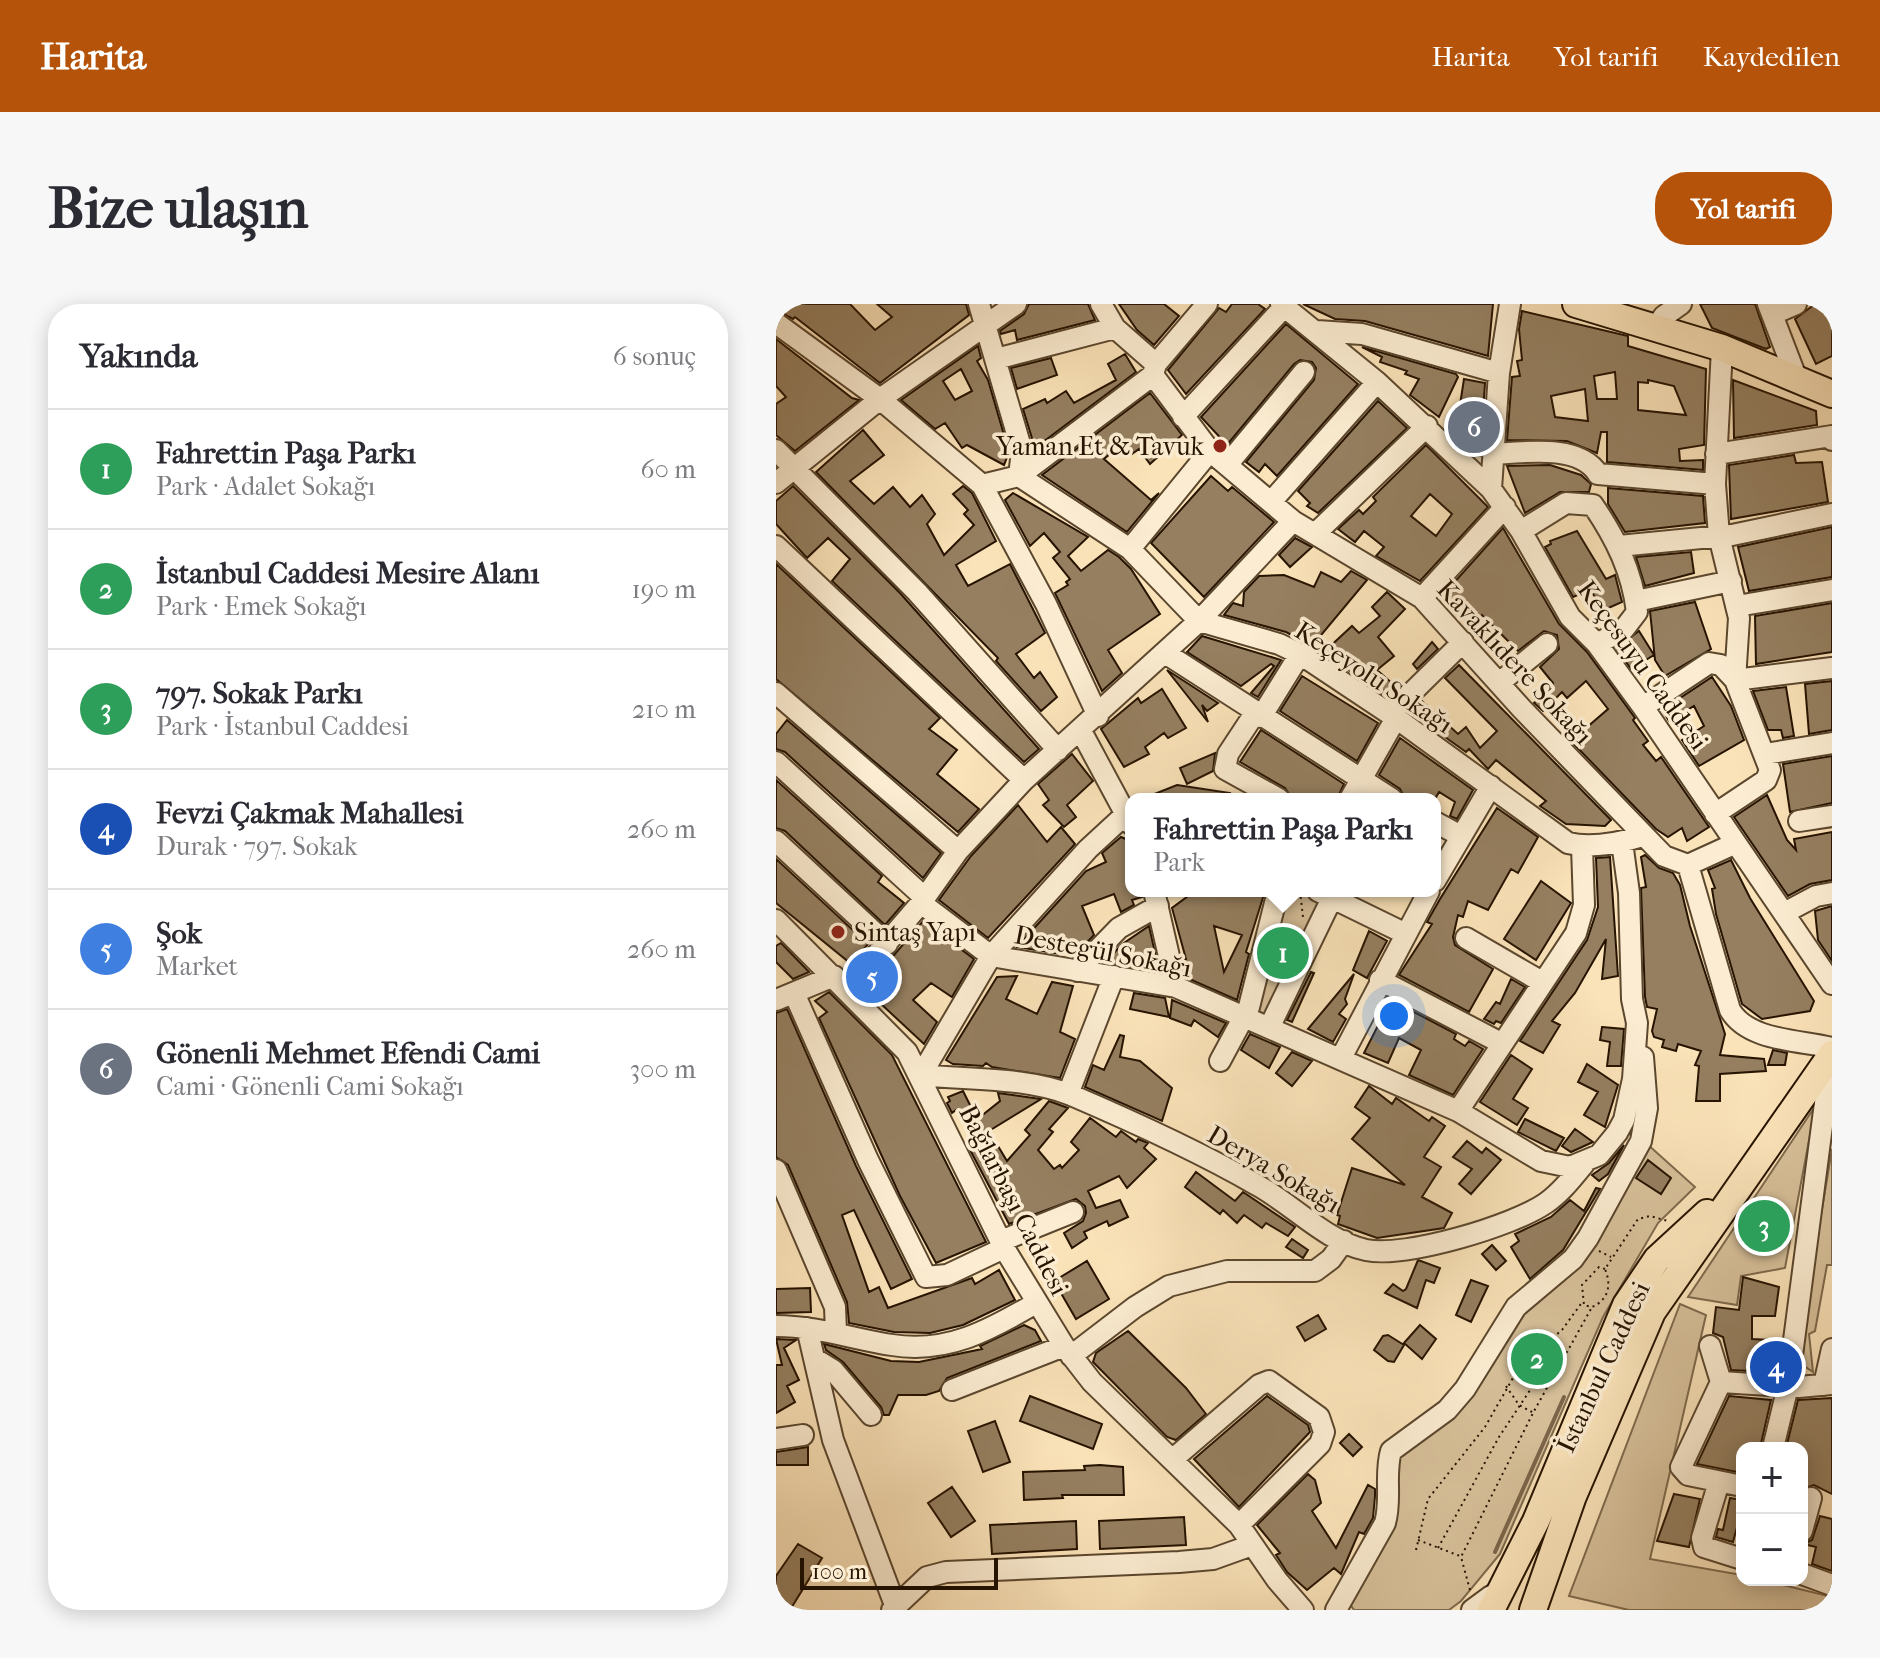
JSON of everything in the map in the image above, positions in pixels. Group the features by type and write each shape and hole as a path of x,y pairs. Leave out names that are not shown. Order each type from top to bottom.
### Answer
{"main road":[{"path":"1576,304 1722,348 1832,394"},
{"name":"İstanbul Caddesi","path":"1485,1605 1536,1521 1626,1305 1657,1259 1721,1200 1798,1093 1827,1069"},
{"name":"İstanbul Caddesi","path":"1537,1606 1595,1442 1652,1312 1827,1069"}],"street":[{"path":"776,483 982,314 1016,304"},
{"name":"Kavaklıdere Sokağı","path":"1101,304 1115,328 1154,370 1183,417 1210,451 1293,521 1317,532 1422,598 1643,836 1664,856 1688,865"},
{"path":"982,485 1019,476 1154,370 1207,304"},
{"path":"1491,489 1499,373 1510,304"},
{"path":"1656,327 1664,316 1681,304"},
{"path":"1796,304 1771,309 1796,377"},
{"path":"1183,417 1282,306"},
{"name":"Keçesuyu Caddesi","path":"1282,306 1377,382 1491,489 1521,531 1570,617 1597,644 1643,707 1832,984"},
{"path":"982,314 1022,451 1019,476"},
{"path":"776,323 880,399 982,485 1046,604 1098,716"},
{"path":"996,359 1115,328"},
{"path":"1317,331 1362,334 1499,373"},
{"path":"1722,348 1715,484 1719,536 1737,606 1739,633 1735,680"},
{"path":"1227,465 1304,372"},
{"path":"1271,502 1377,382"},
{"path":"1317,532 1427,426"},
{"path":"1716,454 1832,438"},
{"path":"776,450 917,592 1058,750"},
{"path":"1130,549 1210,451"},
{"path":"1494,454 1558,454 1584,460 1598,474 1715,484"},
{"path":"1597,644 1632,622 1637,612 1619,546 1593,505 1598,474"},
{"path":"1019,476 1130,549 1199,621"},
{"path":"1521,531 1566,503 1593,505"},
{"path":"1422,598 1505,507"},
{"path":"1619,546 1719,536 1832,514"},
{"path":"1073,1212 1002,1244 947,1275 926,1277 785,996 841,983 887,944 958,851 1024,780 1199,621 1293,521"},
{"path":"776,546 1024,780"},
{"path":"1636,601 1731,581"},
{"path":"1737,606 1832,590"},
{"name":"Keçeyolu Sokağı","path":"1199,621 1279,644 1300,654 1393,716 1568,843 1582,847"},
{"path":"1354,793 1393,716 1463,642"},
{"path":"1499,683 1547,644"},
{"path":"1165,653 1382,793"},
{"path":"1268,793 1225,769 1228,754 1300,654"},
{"path":"1643,707 1709,663 1721,665 1735,680 1770,770 1766,780 1715,814"},
{"path":"1735,680 1832,668"},
{"path":"776,693 958,851"},
{"path":"1081,731 1125,812"},
{"path":"1765,754 1832,743"},
{"name":"Destegül Sokağı","path":"776,762 922,900 991,956 1176,987 1458,1111 1541,1161 1570,1167 1584,1164"},
{"path":"1441,871 1491,786"},
{"path":"1799,821 1832,816"},
{"path":"921,1075 991,956 1088,849 1125,822"},
{"path":"1441,825 1461,836"},
{"path":"1458,1111 1576,933 1584,905 1582,847 1643,836"},
{"path":"776,841 887,944"},
{"path":"1336,1610 1378,1541 1385,1523 1389,1509 1388,1462 1391,1451 1436,1421 1465,1389 1516,1307 1573,1259 1624,1176 1641,1141 1647,1108 1632,999 1629,893 1622,842"},
{"path":"1734,844 1688,865 1730,1010 1739,1024 1827,1069 1788,1386 1774,1442"},
{"path":"1784,913 1816,896 1832,893"},
{"path":"1220,1061 1249,1007 1277,897"},
{"path":"1270,1026 1324,897"},
{"path":"1329,897 1404,933"},
{"path":"1341,1058 1425,897"},
{"path":"1077,971 1119,928 1156,898 1176,987"},
{"name":"Bağlarbaşı Caddesi","path":"776,920 907,1052 1002,1244 1067,1351 1092,1382 1239,1525 1292,1601 1303,1610"},
{"path":"1466,938 1542,982"},
{"path":"1068,1094 1114,976"},
{"path":"1380,980 1501,1043"},
{"path":"1584,1164 1610,1143 1624,1120 1633,1079 1637,1023"},
{"name":"Derya Sokağı","path":"921,1075 1029,1086 1068,1094 1257,1184 1344,1241 1364,1249 1387,1252 1445,1241 1514,1221 1546,1203 1584,1164"},
{"path":"776,1170 835,1307 836,1332"},
{"path":"952,1390 1067,1351 1169,1286 1227,1271 1315,1271 1331,1259 1344,1241"},
{"path":"776,1326 836,1332 895,1346 936,1346 973,1338 1036,1303"},
{"path":"807,1328 833,1440 893,1607 927,1577 946,1572 1191,1561 1213,1559 1252,1545"},
{"path":"1710,1346 1721,1382 1681,1462 1688,1475 1736,1485"},
{"path":"1721,1382 1828,1385 1832,1349"},
{"path":"815,1359 833,1370 871,1415"},
{"path":"1173,1459 1259,1385 1269,1381 1319,1417 1324,1432 1320,1444 1239,1525"},
{"path":"776,1439 803,1435"},
{"path":"1719,1482 1702,1538 1704,1547 1736,1557"},
{"path":"1808,1576 1832,1585"}],"path":[{"path":"1301,897 1303,920"},
{"path":"1461,1557 1533,1413 1592,1307 1605,1299 1608,1292 1605,1269 1638,1219 1650,1216 1663,1218 1687,1230"},
{"path":"1416,1550 1428,1499 1485,1427 1521,1364 1553,1338 1583,1301 1582,1285 1599,1267 1605,1269"},
{"path":"1583,1301 1592,1307"},
{"path":"1553,1338 1567,1352"},
{"path":"1438,1548 1519,1405 1560,1345"},
{"path":"1506,1386 1519,1405 1533,1413"},
{"path":"1418,1540 1461,1557 1485,1605"}],"shaded area":[{"path":"1281,897 1319,897 1324,900 1268,1023 1251,1005"},
{"path":"1812,1111 1814,1114 1785,1268 1741,1276 1737,1305 1688,1297"},
{"path":"1646,1143 1695,1187 1658,1223 1603,1317 1500,1554 1461,1601 1449,1610 1354,1610 1348,1601 1383,1547 1392,1465 1519,1308 1561,1276"},
{"path":"1832,1149 1832,1265 1827,1265 1815,1331 1809,1334 1813,1372 1801,1364 1804,1318"},
{"path":"1680,1304 1706,1315 1650,1559 1736,1574 1736,1586 1787,1586 1832,1597 1832,1610 1629,1610 1569,1596"}],"building":[{"path":"776,304 850,304 875,330 892,317 877,304 966,304 969,315 880,383 795,317 793,319 776,310"},
{"path":"1029,304 1088,304 1095,320 1017,340 1015,330 1001,334 1000,331 1024,314"},
{"path":"1119,304 1164,304 1179,316 1154,345 1137,330"},
{"path":"1232,304 1258,304 1265,309 1186,394 1168,370 1219,308 1226,312"},
{"path":"1303,304 1493,304 1488,356 1365,321 1335,319"},
{"path":"1700,304 1755,304 1770,347 1766,349 1712,328"},
{"path":"1815,304 1832,304 1832,356 1816,364 1795,319"},
{"path":"1522,311 1628,336 1628,346 1706,369 1704,445 1679,449 1680,461 1703,460 1703,470 1607,462 1607,432 1601,432 1597,453 1567,441 1507,440 1512,377 1520,376 1517,361 1522,360 1519,329","holes":["1615,372 1617,399 1597,399 1594,376","1648,380 1674,386 1686,415 1638,410 1638,382 1648,383","1585,389 1588,421 1555,417 1551,396"]},
{"path":"1286,324 1358,384 1277,476 1265,464 1259,472 1246,462 1314,380 1316,368 1312,362 1300,360 1294,364 1227,445 1201,417"},
{"path":"776,339 852,398 859,400 795,451 776,435 776,404 786,397 776,386"},
{"path":"978,346 981,358 977,361 988,380 1009,452 1004,465 967,445 962,448 945,423 935,429 901,400","holes":["961,369 972,391 955,400 943,381"]},
{"path":"1362,347 1456,374 1458,377 1439,417 1410,395 1419,379 1405,374 1407,371 1380,362 1382,357"},
{"path":"1125,354 1136,372 1035,448 1023,409 1045,399 1047,403 1066,391 1074,403 1116,380 1108,364"},
{"path":"1051,358 1057,375 1017,389 1011,368"},
{"path":"1464,379 1485,383 1480,456 1475,456 1455,437"},
{"path":"1733,380 1816,411 1817,425 1734,438"},
{"path":"1150,393 1182,435 1150,464 1139,449 1132,454 1123,443 1104,459 1151,500 1159,493 1127,532 1042,475"},
{"path":"1378,401 1407,428 1318,513 1307,506 1310,503 1298,491"},
{"path":"863,430 884,455 850,481 874,504 893,487 910,507 922,495 935,514 927,524 944,555 974,525 964,514 968,510 953,494 963,486 972,493 996,541 956,565 968,586 1010,564 1045,633 1016,654 1034,678 1040,672 1057,697 1041,711 996,661 998,658 816,472"},
{"path":"1426,445 1488,507 1420,581 1376,556 1384,547 1364,531 1355,542 1338,529 1359,510 1363,514 1376,501 1373,497","holes":["1430,494 1452,514 1436,536 1411,516"]},
{"path":"1794,455 1796,463 1822,462 1828,502 1731,519 1729,465"},
{"path":"1550,465 1581,475 1591,484 1589,492 1560,492 1525,513 1507,466"},
{"path":"1211,476 1228,491 1232,487 1274,522 1204,597 1151,543"},
{"path":"793,486 900,593 1039,749 1024,762 832,581 850,559 828,538 807,558 776,524 776,501"},
{"path":"1608,488 1703,496 1705,523 1625,532 1608,504"},
{"path":"1013,493 1088,537 1068,556 1081,571 1108,550 1119,557 1131,569 1160,614 1108,650 1122,673 1102,691 1055,593 1068,585 1066,582 1070,579 1053,558 1060,552 1044,533 1030,546 1005,500"},
{"path":"1832,527 1832,577 1749,591 1738,547"},
{"path":"1503,528 1559,624 1587,652 1635,718 1633,720 1648,741 1643,745 1656,761 1661,757 1709,827 1687,841 1682,828 1668,837 1656,829 1571,741 1608,709 1586,681 1567,698 1562,692 1543,711 1534,703 1553,683 1540,667 1559,649 1557,635 1544,631 1518,651 1482,615 1472,626 1442,596"},
{"path":"1577,531 1606,579 1615,575 1622,602 1604,610 1590,590 1573,597 1545,547 1551,544 1550,541"},
{"path":"1295,538 1312,547 1290,567 1279,555"},
{"path":"1691,552 1694,573 1645,586 1636,557"},
{"path":"776,564 940,718 929,729 957,750 937,774 979,809 958,832 776,679"},
{"path":"1351,571 1367,580 1312,646 1286,632 1224,615 1233,603 1243,606 1244,592 1259,576 1284,575 1314,587 1321,572 1341,582"},
{"path":"1387,592 1405,609 1378,637 1394,656 1377,670 1394,685 1397,682 1401,685 1388,697 1323,653 1352,626 1359,633 1380,616 1372,607"},
{"path":"1695,602 1711,649 1665,676 1655,660 1650,611"},
{"path":"1832,603 1832,652 1756,664 1755,616"},
{"path":"1639,631 1654,655 1631,669 1616,648"},
{"path":"1202,636 1281,660 1258,697 1251,693 1274,666 1271,664 1241,686 1187,652"},
{"path":"1432,642 1438,649 1417,669 1413,664"},
{"path":"1459,665 1611,820 1605,826 1566,824 1540,806 1546,801 1496,760 1488,769 1469,749 1466,752 1410,712 1422,701 1458,734 1466,727 1480,748 1497,731 1445,678"},
{"path":"1167,670 1218,703 1207,711 1202,705 1208,722"},
{"path":"1302,676 1378,723 1357,761 1280,711"},
{"path":"1712,677 1731,706 1744,740 1699,766 1682,740 1704,726 1694,706 1669,721 1662,710"},
{"path":"1832,681 1832,730 1809,734 1805,684"},
{"path":"1786,687 1794,736 1783,738 1781,730 1768,730 1753,691"},
{"path":"1162,689 1186,728 1168,738 1164,733 1145,747 1149,754 1124,767 1101,729 1138,698 1141,703"},
{"path":"787,720 941,853 923,878 785,752 776,749 776,734"},
{"path":"1261,730 1344,784 1340,793 1288,793 1285,788 1240,762"},
{"path":"1400,738 1473,790 1457,819 1450,816 1455,802 1441,793 1402,793 1379,775"},
{"path":"1215,753 1213,771 1187,784 1180,768"},
{"path":"1072,754 1093,781 1067,805 1076,817 1064,827 1043,805 1049,800 1038,784"},
{"path":"1832,756 1832,803 1790,812 1783,764"},
{"path":"776,780 882,876 878,882 904,903 885,925 785,831 776,828"},
{"path":"1177,785 1230,793 1157,793"},
{"path":"1767,795 1787,840 1796,850 1794,839 1832,832 1832,880 1810,884 1788,896 1734,817"},
{"path":"1018,805 1047,842 1061,827 1075,844 988,938 939,900 971,856"},
{"path":"1497,808 1538,837 1518,873 1511,869 1488,910 1468,901 1463,917 1458,915 1453,937 1455,945 1493,969 1469,1012 1399,975 1432,924 1427,922 1440,899"},
{"path":"1121,837 1125,839 1125,897 1142,897 1132,900 1134,905 1121,912 1114,894 1082,906 1094,935 1073,957 1062,951 1060,954 1017,947 1086,871 1106,862 1102,853"},
{"path":"1645,855 1659,868 1673,873 1680,885 1725,1034 1720,1055 1764,1059 1766,1071 1720,1074 1720,1101 1696,1101 1699,1066 1695,1065 1701,1051 1678,1044 1676,1051 1662,1047 1664,1040 1654,1037 1652,1031 1657,1009 1647,1007 1645,997 1641,888 1646,887 1641,857"},
{"path":"1610,857 1618,976 1602,979 1606,939 1575,993 1552,1021 1560,1025 1543,1053 1520,1041 1587,940 1598,907 1596,858"},
{"path":"776,859 868,944 854,961 850,963 776,903"},
{"path":"1731,860 1750,898 1814,1001 1810,1011 1762,1019 1742,1004 1716,914 1712,889 1715,888 1708,870"},
{"path":"1541,881 1571,903 1536,960 1504,939"},
{"path":"1187,897 1263,897 1246,952 1249,954 1237,1000 1187,978 1183,960 1186,959 1172,908","holes":["1214,926 1242,935 1224,972"]},
{"path":"1832,906 1832,961 1818,940 1815,911"},
{"path":"923,921 974,959 952,997 931,983 913,1000 937,1022 924,1044 865,989"},
{"path":"1149,926 1159,971 1106,962 1121,945"},
{"path":"1369,931 1387,941 1367,978 1353,970"},
{"path":"781,943 809,972 793,979 776,962 776,946"},
{"path":"1311,972 1314,973 1292,1022 1287,1020"},
{"path":"1354,974 1345,999 1347,1004 1339,1014 1346,1019 1333,1042 1308,1029"},
{"path":"1017,976 1006,999 1037,1014 1052,982 1073,986 1060,1032 1075,1039 1060,1078 992,1067 986,1063 983,1066 953,1064 946,1060 997,977"},
{"path":"1511,979 1525,987 1501,1023 1496,1021 1494,1024 1484,1019 1496,1002 1500,1004"},
{"path":"829,992 892,1055 986,1242 936,1263 900,1196 819,1018 827,1012 815,1001"},
{"path":"1134,993 1165,998 1169,1017 1130,1009"},
{"path":"1172,1000 1226,1023 1218,1037 1194,1020 1191,1026 1170,1018"},
{"path":"1391,1000 1456,1034 1454,1039 1465,1046 1469,1041 1483,1049 1453,1095 1409,1075 1421,1050 1399,1038 1388,1063 1364,1053"},
{"path":"787,1009 856,1166 912,1279 891,1289 854,1210 842,1215 869,1292 879,1287 888,1308 972,1278 975,1284 999,1270 1015,1300 963,1325 930,1333 894,1332 849,1323 847,1302 788,1165 776,1157 776,1013"},
{"path":"1602,1027 1624,1029 1621,1066 1607,1066 1610,1042 1600,1040"},
{"path":"1250,1034 1280,1047 1269,1068 1241,1050"},
{"path":"1120,1035 1124,1036 1120,1057 1140,1061 1172,1088 1162,1121 1085,1087 1093,1065 1104,1070"},
{"path":"1773,1050 1787,1053 1785,1065 1768,1065"},
{"path":"1292,1052 1312,1061 1292,1086 1276,1073"},
{"path":"1511,1055 1532,1069 1513,1099 1528,1108 1517,1125 1480,1102"},
{"path":"1587,1064 1618,1085 1605,1127 1584,1115 1598,1092 1578,1082"},
{"path":"1369,1086 1392,1104 1396,1098 1429,1121 1432,1117 1445,1126 1424,1157 1441,1167 1422,1197 1452,1213 1444,1228 1377,1238 1338,1224 1340,1216 1337,1215 1352,1168 1405,1185 1352,1139 1370,1118 1355,1107"},
{"path":"963,1091 974,1113 980,1117 1000,1101 998,1093 1041,1099 989,1131 1007,1161 1030,1135 1025,1130 1049,1101 1068,1108 1049,1129 1053,1132 1038,1150 1054,1169 1060,1165 1062,1168 1079,1150 1071,1142 1090,1118 1116,1137 1121,1131 1136,1142 1138,1139 1148,1143 1144,1148 1156,1159 1127,1188 1119,1176 1088,1191 1096,1208 1120,1200 1128,1217 1109,1226 1107,1221 1084,1232 1087,1238 1072,1248 1064,1233 1083,1221 1086,1213 1085,1206 1076,1199 1009,1224 969,1148 975,1143 969,1134 973,1132 956,1110 952,1113 947,1103 950,1101 948,1097"},
{"path":"1525,1119 1564,1138 1556,1151 1518,1132"},
{"path":"1575,1129 1593,1142 1571,1152 1562,1146"},
{"path":"1467,1141 1482,1153 1486,1148 1501,1160 1471,1194 1459,1184 1472,1169 1453,1157"},
{"path":"1624,1145 1608,1174 1599,1181 1592,1175 1609,1163"},
{"path":"1648,1160 1671,1178 1661,1194 1636,1178"},
{"path":"1196,1172 1235,1201 1243,1192 1295,1227 1288,1236 1266,1223 1262,1228 1244,1215 1237,1223 1223,1210 1220,1214 1185,1187"},
{"path":"1596,1188 1600,1189 1563,1250 1530,1279 1511,1247 1519,1241 1515,1234 1551,1217 1570,1200 1584,1211"},
{"path":"1292,1239 1308,1250 1303,1258 1286,1247"},
{"path":"1492,1245 1506,1261 1496,1270 1482,1254"},
{"path":"1418,1260 1440,1268 1434,1283 1426,1280 1417,1308 1385,1293 1393,1284 1403,1291 1406,1289"},
{"path":"1087,1261 1109,1299 1076,1319 1054,1281"},
{"path":"1743,1277 1779,1287 1775,1316 1752,1316 1752,1339 1770,1340 1768,1372 1731,1370 1723,1337 1713,1333 1716,1307 1739,1310"},
{"path":"1471,1280 1488,1286 1471,1322 1456,1315"},
{"path":"810,1288 811,1312 776,1313 776,1289"},
{"path":"1318,1315 1326,1329 1305,1341 1297,1327"},
{"path":"1024,1325 1035,1330 1041,1341 947,1378 939,1391 926,1395 898,1395 889,1415 884,1415 881,1407 843,1362 826,1350 824,1344 891,1361 919,1362 982,1349 980,1346"},
{"path":"1420,1325 1436,1339 1422,1359 1404,1343"},
{"path":"1128,1331 1186,1388 1206,1414 1176,1440 1167,1437 1093,1362 1096,1353"},
{"path":"1388,1335 1404,1345 1394,1362 1374,1350 1383,1336"},
{"path":"776,1339 796,1340 784,1348 799,1380 787,1386 795,1402 776,1413 776,1365 782,1365"},
{"path":"1030,1396 1102,1424 1093,1449 1020,1421"},
{"path":"1267,1396 1308,1425 1310,1432 1239,1507 1194,1459"},
{"path":"1729,1396 1771,1400 1761,1442 1736,1442 1736,1472 1697,1464"},
{"path":"1832,1398 1832,1494 1814,1485 1808,1487 1808,1442 1788,1442 1798,1400"},
{"path":"995,1421 1010,1462 983,1472 968,1431"},
{"path":"1349,1434 1362,1447 1353,1456 1340,1443"},
{"path":"808,1447 808,1465 776,1465 776,1452"},
{"path":"1084,1466 1123,1467 1124,1495 1062,1495 1063,1498 1024,1500 1023,1472 1085,1470"},
{"path":"1308,1474 1315,1480 1321,1503 1312,1511 1336,1548 1368,1485 1375,1489 1375,1496 1373,1518 1364,1534 1359,1532 1341,1574 1334,1568 1307,1590 1287,1572 1276,1555 1280,1553 1257,1525"},
{"path":"952,1487 975,1521 951,1537 928,1503"},
{"path":"1674,1494 1700,1499 1689,1547 1657,1541"},
{"path":"1730,1498 1736,1499 1733,1542 1716,1537 1718,1529 1723,1530"},
{"path":"1820,1516 1832,1519 1832,1571 1812,1564 1816,1547 1808,1545 1808,1542 1812,1540"},
{"path":"1184,1517 1186,1545 1100,1549 1099,1521"},
{"path":"1076,1521 1077,1549 992,1554 990,1525"},
{"path":"798,1544 822,1558 790,1610 776,1610 776,1576"}],"waterway":[{"path":"1495,1552 1564,1397"}],"place":[{"name":"Gönenli Mehmet Efendi Cami","path":"1474,427"},
{"name":"Yaman Et & Tavuk","path":"1220,446"},
{"name":"Sintaş Yapı","path":"838,932"},
{"name":"Fahrettin Paşa Parkı","path":"1283,953"},
{"name":"Şok","path":"872,977"},
{"name":"797. Sokak Parkı","path":"1764,1226"},
{"name":"İstanbul Caddesi Mesire Alanı","path":"1537,1359"},
{"name":"Fevzi Çakmak Mahallesi","path":"1776,1367"}]}
